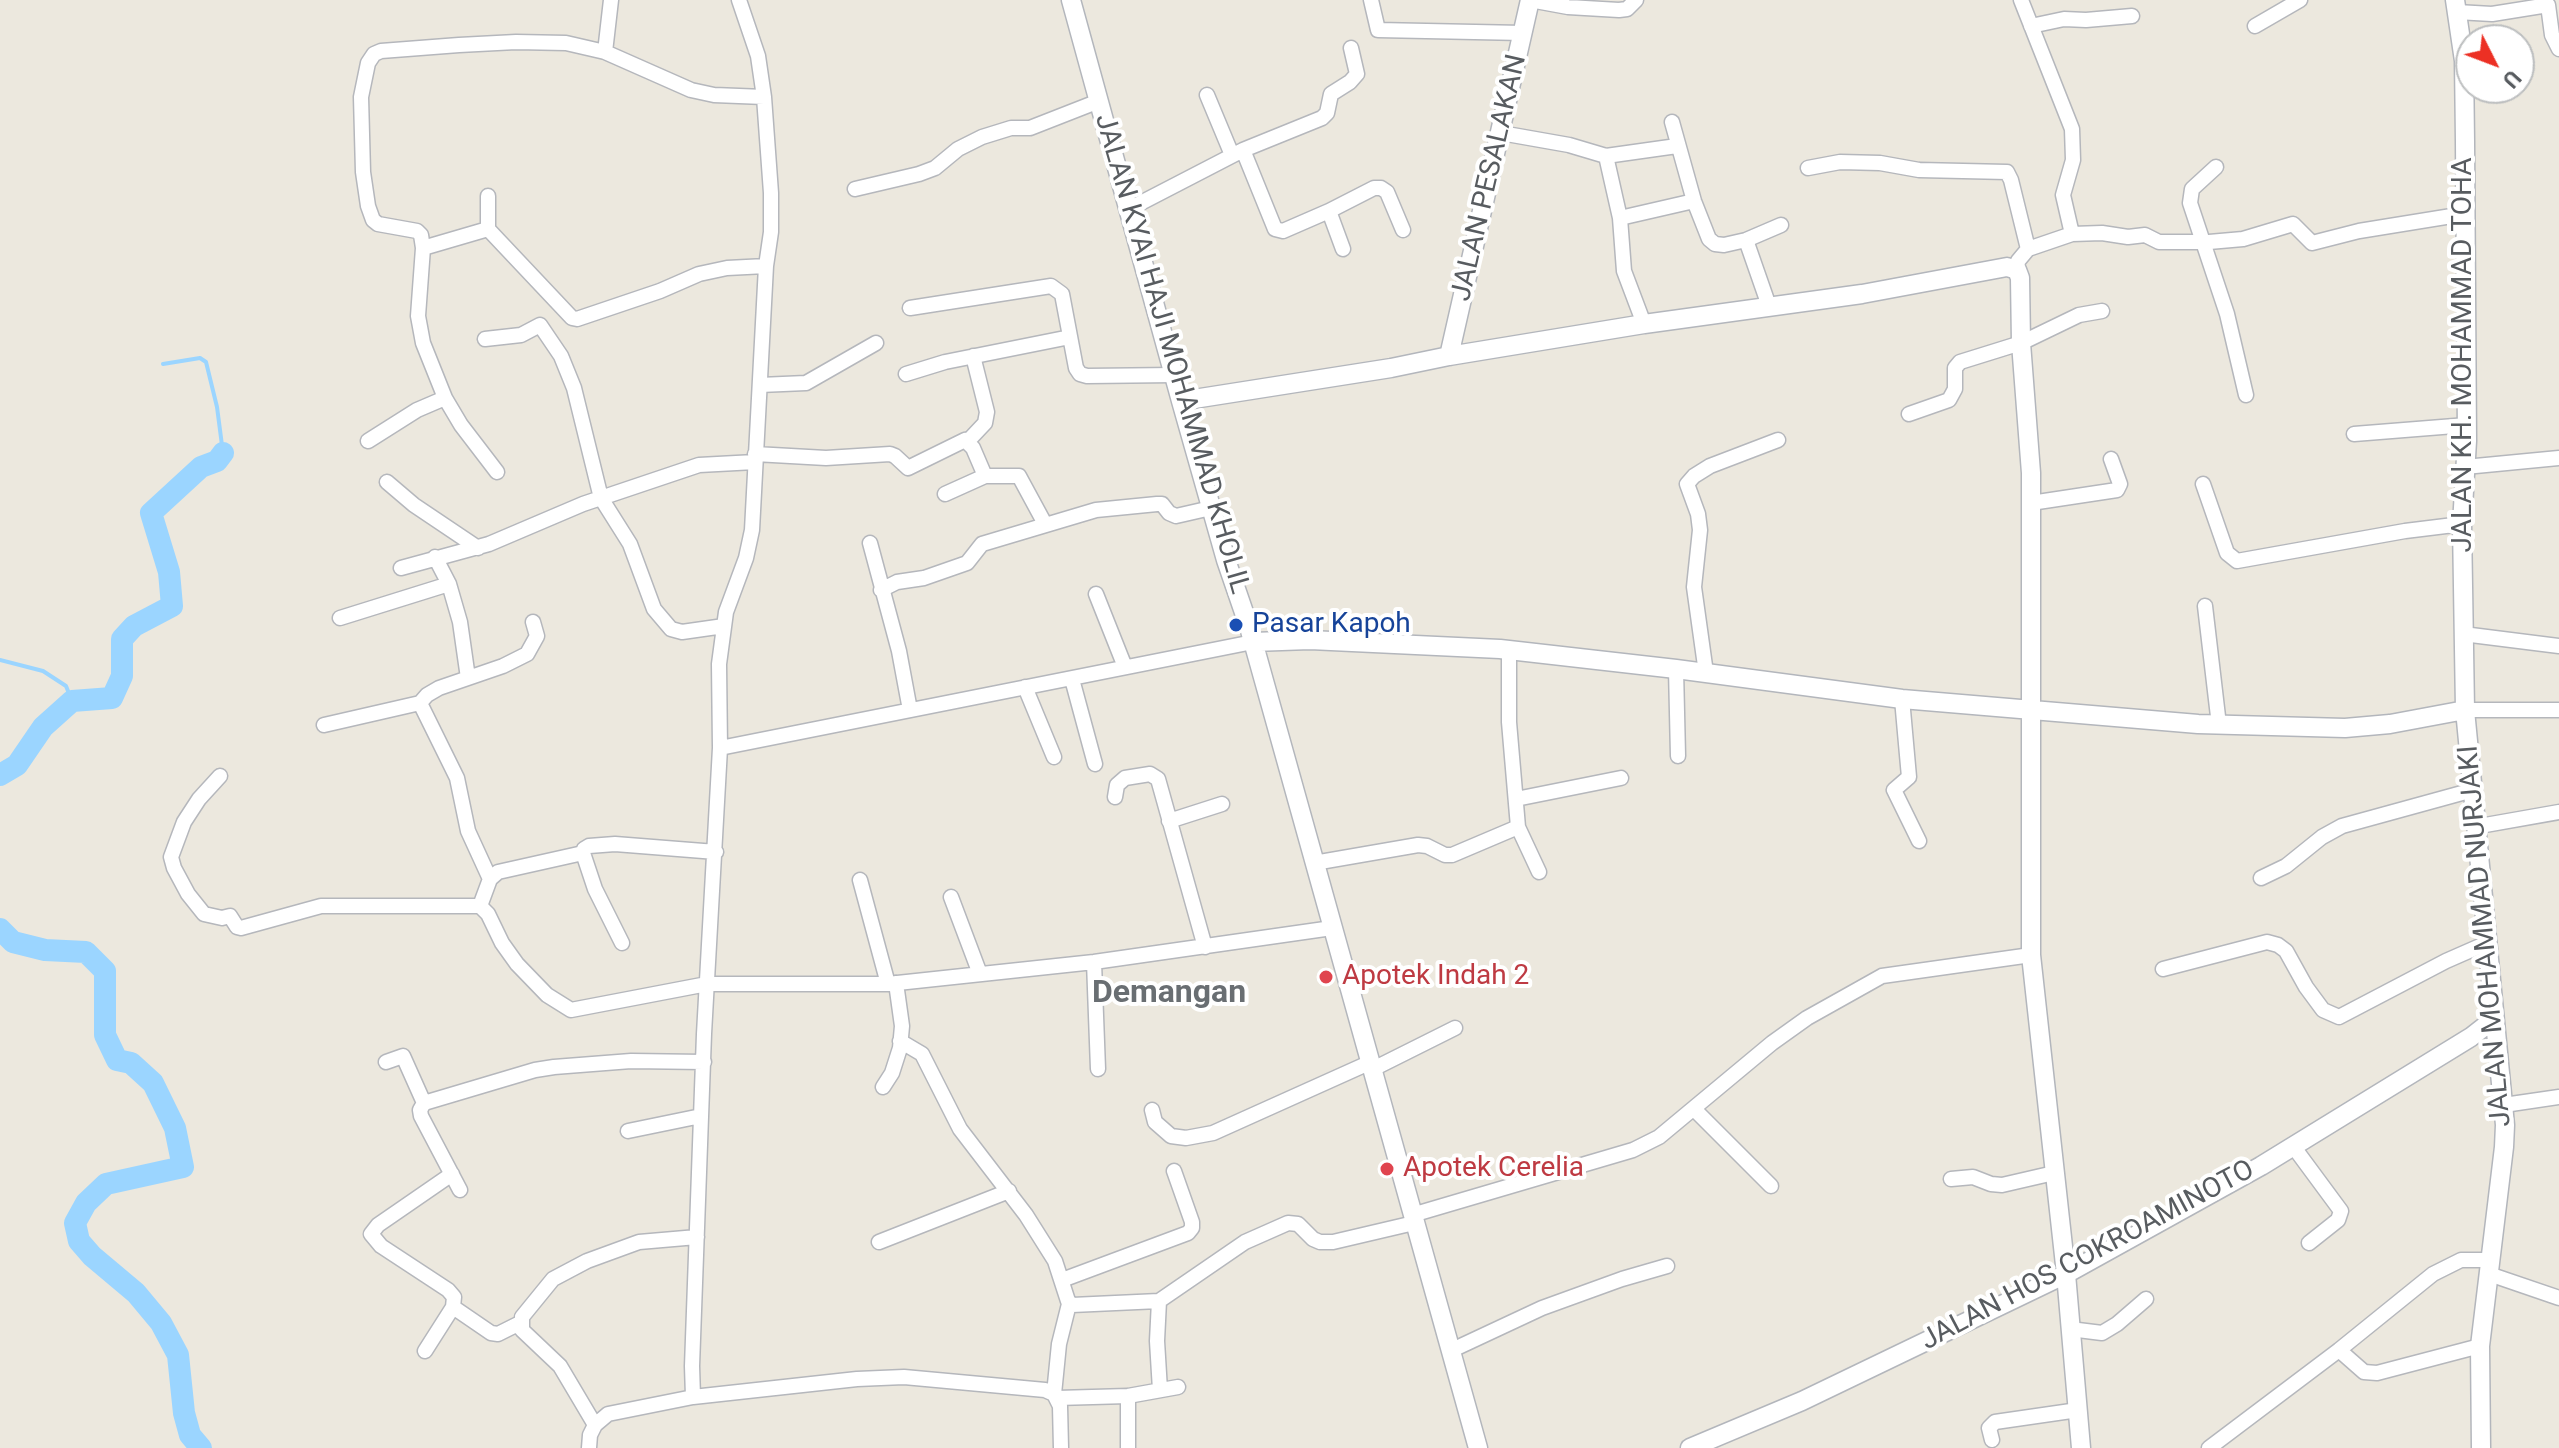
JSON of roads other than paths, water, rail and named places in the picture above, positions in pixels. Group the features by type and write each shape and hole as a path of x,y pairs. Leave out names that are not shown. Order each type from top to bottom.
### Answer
{"street":[{"path":"605,52 611,0"},
{"path":"693,1397 701,1116 720,748 719,664 724,626 749,545 766,266 771,232 764,97 758,56 739,0"},
{"name":"JALAN KYAI HAJI MOHAMMAD KHOLIL","path":"1071,0 1211,508 1253,642 1478,1448"},
{"path":"1371,0 1378,30 1523,33"},
{"path":"1530,0 1568,7 1619,10 1627,9 1636,0"},
{"name":"JALAN PESALAKAN","path":"1449,356 1530,0"},
{"path":"2021,0 2072,129 2073,160 2063,195 2072,234"},
{"path":"2255,26 2300,0"},
{"path":"2456,6 2503,13 2548,3 2552,35 2559,49"},
{"name":"JALAN KH. MOHAMMAD TOHA","path":"2456,6 2464,61 2467,425 2462,524 2465,710"},
{"path":"2031,26 2064,19 2132,16"},
{"path":"497,472 461,425 445,398 423,343 418,316 423,248 421,235 417,231 378,224 370,215 363,172 361,97 372,56 381,51 516,42 566,43 605,52 691,90 714,95 764,97"},
{"path":"1129,209 1237,153 1325,116 1331,94 1357,74 1351,48"},
{"path":"1207,95 1275,229 1283,231 1374,188 1381,188 1387,192 1403,230"},
{"path":"855,189 919,174 935,168 958,149 982,137 1011,128 1038,125 1099,101"},
{"path":"1672,122 1694,201 1709,239 1715,244 1746,240 1781,225"},
{"path":"1501,133 1569,145 1606,156 1677,146"},
{"path":"1606,156 1620,218 1624,271 1644,324"},
{"path":"1808,168 1840,162 1880,163 1919,170 2007,172 2028,249"},
{"path":"2216,167 2196,183 2189,194 2190,203 2227,314 2246,395"},
{"path":"488,196 488,229 572,318 577,319 660,291 699,274 727,268 766,266"},
{"path":"1620,218 1694,201"},
{"path":"1329,211 1343,249"},
{"path":"2081,1448 2066,1274 2031,955 2031,503 2018,261 2028,249 2072,234 2145,235 2159,242 2204,242 2243,239 2293,224 2298,226 2308,241 2317,243 2359,231 2464,214"},
{"path":"423,248 488,229"},
{"path":"1746,240 1769,306"},
{"path":"1181,401 1352,375 1644,324 1862,294 2007,267 2017,270"},
{"path":"910,308 1051,286 1062,294 1076,368 1080,374 1175,375"},
{"path":"485,339 521,335 540,325 562,307"},
{"path":"1909,414 1949,400 1955,389 1955,368 1960,362 2021,343 2079,315 2102,311"},
{"path":"540,325 561,356 574,388 601,498 630,544 654,609 671,629 682,632 724,626"},
{"path":"906,374 973,356 1070,337"},
{"path":"760,385 806,383 876,343"},
{"path":"401,568 478,548 601,498 699,465 755,458 890,454 908,468 959,441 968,441 985,423 987,412 973,356"},
{"path":"368,441 417,410 445,398"},
{"path":"2354,434 2467,425"},
{"path":"1706,673 1694,587 1700,530 1698,514 1687,484 1710,466 1778,440"},
{"path":"968,441 985,476"},
{"path":"2465,467 2559,458"},
{"path":"2031,503 2117,490 2120,484 2111,459"},
{"path":"945,494 985,476 1019,476 1045,524"},
{"path":"387,482 414,505 478,548"},
{"path":"2203,484 2227,553 2237,561 2462,524"},
{"path":"881,590 897,582 924,578 967,563 982,544 1116,506 1162,504 1176,516 1211,508"},
{"path":"870,543 899,651 910,710"},
{"path":"435,557 449,584 460,622 468,678"},
{"path":"340,618 449,584"},
{"path":"1096,594 1125,667"},
{"path":"2205,606 2219,725"},
{"path":"324,725 420,703 439,688 503,666 527,654 537,636 533,622"},
{"path":"2463,634 2559,646"},
{"path":"720,748 1253,642 1310,640 1509,650 1902,699 2219,725 2345,728 2390,724 2465,710 2559,710"},
{"path":"1509,650 1509,722 1518,827 1539,872"},
{"path":"1676,669 1678,756"},
{"path":"1072,679 1095,764"},
{"path":"1025,687 1054,757"},
{"path":"1902,699 1909,777 1894,790 1919,841"},
{"path":"420,703 457,778 468,831 490,879"},
{"name":"JALAN MOHAMMAD NURJAKI","path":"2465,710 2474,827 2504,1105 2504,1147 2480,1346 2481,1448"},
{"path":"1115,797 1119,780 1155,775 1205,947"},
{"path":"220,776 184,822 171,857 188,894 204,914 222,918 230,916 241,928 321,906 480,906 488,914 502,943 517,964 547,995 571,1010 707,984 892,983 1094,962 1332,928"},
{"path":"1516,799 1621,778"},
{"path":"2261,878 2286,866 2322,837 2342,826 2473,790"},
{"path":"1169,821 1222,804"},
{"path":"2474,827 2559,812"},
{"path":"1314,863 1418,845 1452,855 1518,827"},
{"path":"480,906 490,879 505,870 583,853 589,846 615,844 716,852"},
{"path":"583,853 595,889 622,943"},
{"path":"860,880 902,1026 895,1065 883,1087"},
{"path":"951,897 980,974"},
{"path":"2163,969 2267,942 2278,945 2286,951 2323,1010 2339,1017 2487,943"},
{"path":"1069,1304 1159,1301 1245,1242 1288,1223 1298,1224 1320,1242 1333,1242 1633,1150 1659,1137 1772,1043 1851,991 1882,976 2031,955"},
{"path":"1094,962 1098,1069"},
{"name":"JALAN HOS COKROAMINOTO","path":"1690,1448 1802,1401 2066,1274 2293,1146 2471,1037 2494,1019"},
{"path":"1152,1110 1155,1122 1171,1136 1186,1138 1213,1133 1455,1028"},
{"path":"2471,1037 2497,1043"},
{"path":"900,1041 922,1054 960,1129 1009,1191 1055,1261 1069,1304 1059,1344 1055,1396 1060,1406 1061,1448"},
{"path":"386,1062 403,1056 424,1103"},
{"path":"460,1190 421,1116 424,1103 554,1067 631,1061 704,1062"},
{"path":"2504,1105 2559,1097"},
{"path":"1694,1109 1771,1186"},
{"path":"628,1131 701,1116"},
{"path":"2293,1146 2341,1211 2338,1220 2309,1243"},
{"path":"1062,1280 1188,1233 1192,1222 1174,1171"},
{"path":"1951,1179 1973,1177 2002,1185 2054,1173"},
{"path":"425,1351 455,1300 448,1290 381,1246 371,1234 378,1225 452,1174"},
{"path":"879,1242 1009,1191"},
{"path":"453,1307 491,1333 498,1334 520,1323 531,1303 560,1273 639,1242 697,1237"},
{"path":"2209,1448 2433,1274 2461,1260 2489,1267 2559,1298"},
{"path":"1450,1351 1542,1308 1667,1266"},
{"path":"2070,1329 2102,1333 2146,1299"},
{"path":"1159,1301 1157,1341 1160,1390"},
{"path":"520,1323 522,1330 560,1366 595,1425"},
{"path":"2339,1350 2364,1372 2377,1373 2480,1346"},
{"path":"589,1448 595,1425 608,1414 693,1397 857,1379 904,1377 1045,1390 1055,1396 1128,1396 1178,1387"},
{"path":"1128,1396 1128,1448"},
{"path":"1992,1440 1989,1428 1995,1422 2078,1410"}],"waterway":[{"path":"163,364 200,358 206,362 217,407 223,453"},
{"path":"0,775 17,765 43,727 72,701 112,698 122,676 122,639 134,626 172,606 169,572 151,513 201,467 217,461 223,453"},
{"path":"0,660 43,671 66,686 72,701"},
{"path":"0,929 13,942 45,950 86,952 105,971 105,1035 117,1060 131,1063 153,1083 175,1128 183,1167 106,1184 86,1203 75,1223 79,1241 136,1293 161,1323 178,1355 184,1413 190,1435 201,1448"}],"place":[{"name":"Pasar Kapoh","path":"1236,625"},
{"name":"Apotek Indah 2","path":"1326,977"},
{"name":"Apotek Cerelia","path":"1387,1169"}],"district":[{"name":"Demangan","path":"1169,994"}]}
